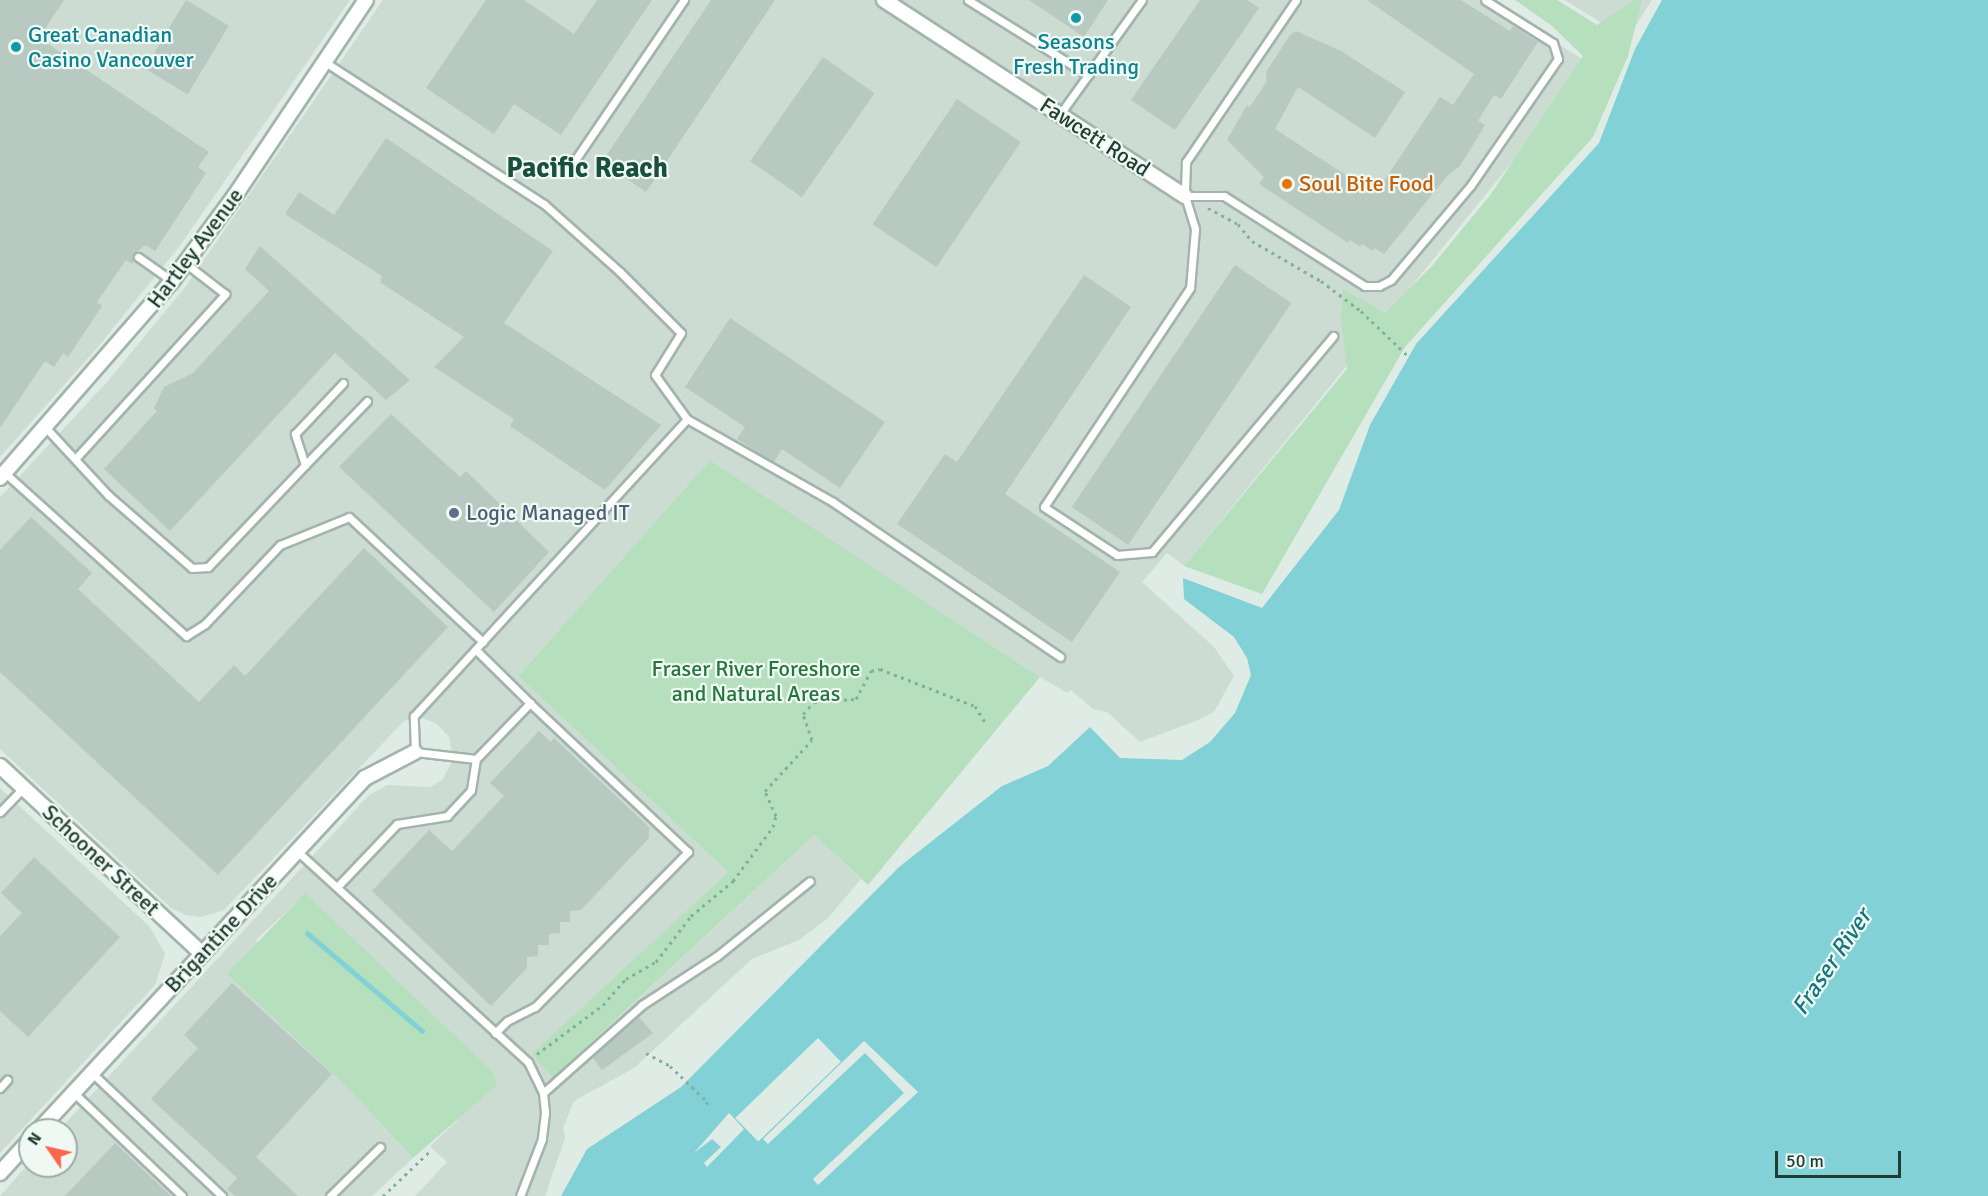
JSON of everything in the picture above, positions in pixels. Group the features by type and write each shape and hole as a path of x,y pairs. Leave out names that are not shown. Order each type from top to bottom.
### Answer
{"street":[{"name":"Hartley Avenue","path":"2,475 46,428 172,280 366,0"},
{"name":"Fawcett Road","path":"884,0 1185,196"},
{"name":"Brigantine Drive","path":"50,1118 365,778 415,752"},
{"name":"Schooner Street","path":"0,766 201,953"},
{"path":"0,1173 18,1153"}],"lane":[{"path":"571,166 684,0"},
{"path":"968,0 1088,75"},
{"path":"1060,114 1142,0"},
{"path":"1296,0 1186,162 1185,196 1195,229 1190,288 1044,507 1117,555 1152,552 1333,336"},
{"path":"1185,196 1224,196 1365,286 1379,286 1391,280 1471,185 1558,59 1553,44 1485,0"},
{"path":"325,62 544,204 620,272 681,333 656,375 687,419 833,502 1060,657"},
{"path":"138,257 172,280"},
{"path":"76,459 225,294 185,263"},
{"path":"305,465 295,434 343,383"},
{"path":"46,428 108,495 192,568 208,567 367,401"},
{"path":"476,759 415,752 414,716 687,419"},
{"path":"2,475 186,636 205,624 280,545 349,517 483,642"},
{"path":"476,650 530,704 688,852 535,1007 495,1033"},
{"path":"337,887 397,824 447,816 471,790 476,759 530,704"},
{"path":"0,812 23,788"},
{"path":"297,851 528,1062 543,1093 542,1139 520,1196"},
{"path":"543,1093 642,1005 717,956 810,881"},
{"path":"92,1073 222,1196"},
{"path":"0,1088 7,1080"},
{"path":"74,1093 182,1196"},
{"path":"330,1196 380,1147"}],"path":[{"path":"1185,196 1238,224 1252,241 1321,281 1361,311 1407,355"},
{"path":"528,1062 603,1005 626,979 656,962 691,916 733,881 773,828 776,816 765,791 812,740 802,714 814,702 856,699 871,671 880,669 975,706 985,722"},
{"path":"646,1053 670,1066 708,1102 706,1104"},
{"path":"383,1196 429,1152"}],"shaded area":[{"path":"0,0 350,0 179,247 97,348 0,457"},
{"path":"383,0 1491,0 1591,65 1184,566 1167,553 1142,582 1214,647 1234,676 1214,712 1198,720 1140,742 1107,712 1093,709 1071,690 1067,693 1040,677 710,460 518,676 728,872 533,1054 554,1078 814,835 861,879 828,918 799,940 752,959 634,1068 574,1101 563,1128 565,1138 545,1196 415,1196 447,1162 430,1146 458,1120 305,894 256,940 344,1084 413,1158 372,1196 0,1196 18,1176 18,1178 78,1178 78,1118 70,1118 368,796 387,785 430,787 442,780 453,760 449,737 437,724 422,718 405,720 224,910 201,917 186,915 171,908 0,749 0,497 107,382 186,286"},
{"path":"1565,0 1652,0 1627,39"},
{"path":"0,788 150,927 165,954 155,985 32,1118 18,1118 18,1133 0,1153"}],"green space":[{"path":"1515,0 1557,0 1597,25 1635,0 1642,0 1628,56 1593,137 1405,347 1262,594 1184,566 1347,369 1341,316 1343,289 1385,313 1432,266 1491,194 1583,56 1552,26"},
{"name":"Fraser River Foreshore and Natural Areas","path":"710,460 1040,677 868,885 814,835 553,1078 532,1054 728,872 518,676"},
{"path":"305,893 493,1072 497,1085 413,1158 344,1084 227,974"}],"water":[{"name":"Fraser River","path":"1662,0 1988,0 1988,1196 561,1196 587,1149 681,1087 899,867 1002,786 1048,766 1090,727 1120,758 1182,760 1210,742 1235,713 1251,675 1247,658 1234,637 1184,599 1183,578 1262,608 1339,510 1370,425 1416,344 1599,143 1635,49"}],"pier":[{"path":"818,1038 841,1062 758,1142 735,1118"},
{"path":"864,1041 918,1092 818,1185 813,1179 904,1093 865,1053 768,1144 763,1139"},
{"path":"729,1113 744,1129 707,1167 704,1163 721,1147 712,1139 694,1153"}],"building":[{"path":"0,0 64,0 39,38 209,152 198,167 206,173 155,251 146,245 133,254 133,264 126,260 97,302 102,306 68,357 63,353 54,367 45,361 0,428"},
{"path":"186,0 229,26 188,94 145,69"},
{"path":"486,0 524,0 574,34 597,0 652,0 561,135 514,104 494,134 426,88"},
{"path":"711,0 775,0 646,192 602,162"},
{"name":"Seasons Fresh Trading","path":"1029,0 1108,0 1084,37"},
{"path":"1200,0 1247,0 1259,8 1175,130 1131,100"},
{"path":"1367,0 1461,0 1510,31 1513,26 1538,42 1501,99 1494,95 1478,121 1485,125 1460,166 1448,175 1384,254 1374,248 1373,251 1362,244 1360,247 1350,240 1348,243 1259,184 1264,177 1227,140 1247,105 1250,107 1267,81 1266,72 1290,35 1296,31 1341,51 1405,92 1375,138 1298,87 1275,129 1361,185 1384,181 1440,97 1453,105 1474,74"},
{"path":"823,57 875,93 802,197 750,161"},
{"path":"957,99 1021,142 936,267 873,224"},
{"path":"386,138 553,251 504,323 661,425 605,490 510,426 514,419 434,367 464,337 380,282 382,276 285,214 299,192 334,215"},
{"path":"260,246 410,380 386,400 335,353 170,531 104,469 157,411 154,408 164,387 193,373 269,291 245,269"},
{"path":"1235,265 1291,303 1128,545 1072,507"},
{"path":"1084,275 1131,307 1005,494 1120,572 1072,642 897,524 945,454 957,462"},
{"path":"730,318 885,422 840,488 782,449 774,462 760,454 737,439 745,427 685,387"},
{"path":"391,414 460,477 466,471 549,552 494,612 339,467"},
{"path":"31,517 92,573 78,589 199,702 234,665 245,676 364,548 448,627 218,875 0,672 0,550"},
{"path":"539,731 551,742 554,738 649,827 649,838 581,910 570,911 570,922 560,922 560,933 549,934 549,945 538,945 538,956 527,957 527,968 491,1006 372,891 429,830 452,851 504,796 490,783"},
{"path":"34,857 120,937 28,1037 0,1011 0,936 22,913 1,893"},
{"path":"232,983 332,1074 256,1157 298,1196 235,1196 227,1189 237,1178 151,1099 198,1048 184,1035"},
{"path":"639,1017 653,1033 602,1070 592,1057"},
{"path":"115,1143 171,1196 65,1196"}],"waterway":[{"path":"307,933 422,1031"}],"place":[{"name":"Seasons Fresh Trading","path":"1076,18"},
{"name":"Great Canadian Casino Vancouver","path":"16,47"},
{"name":"Soul Bite Food","path":"1287,184"},
{"name":"Logic Managed IT","path":"454,513"}],"district":[{"name":"Pacific Reach","path":"587,168"}]}
